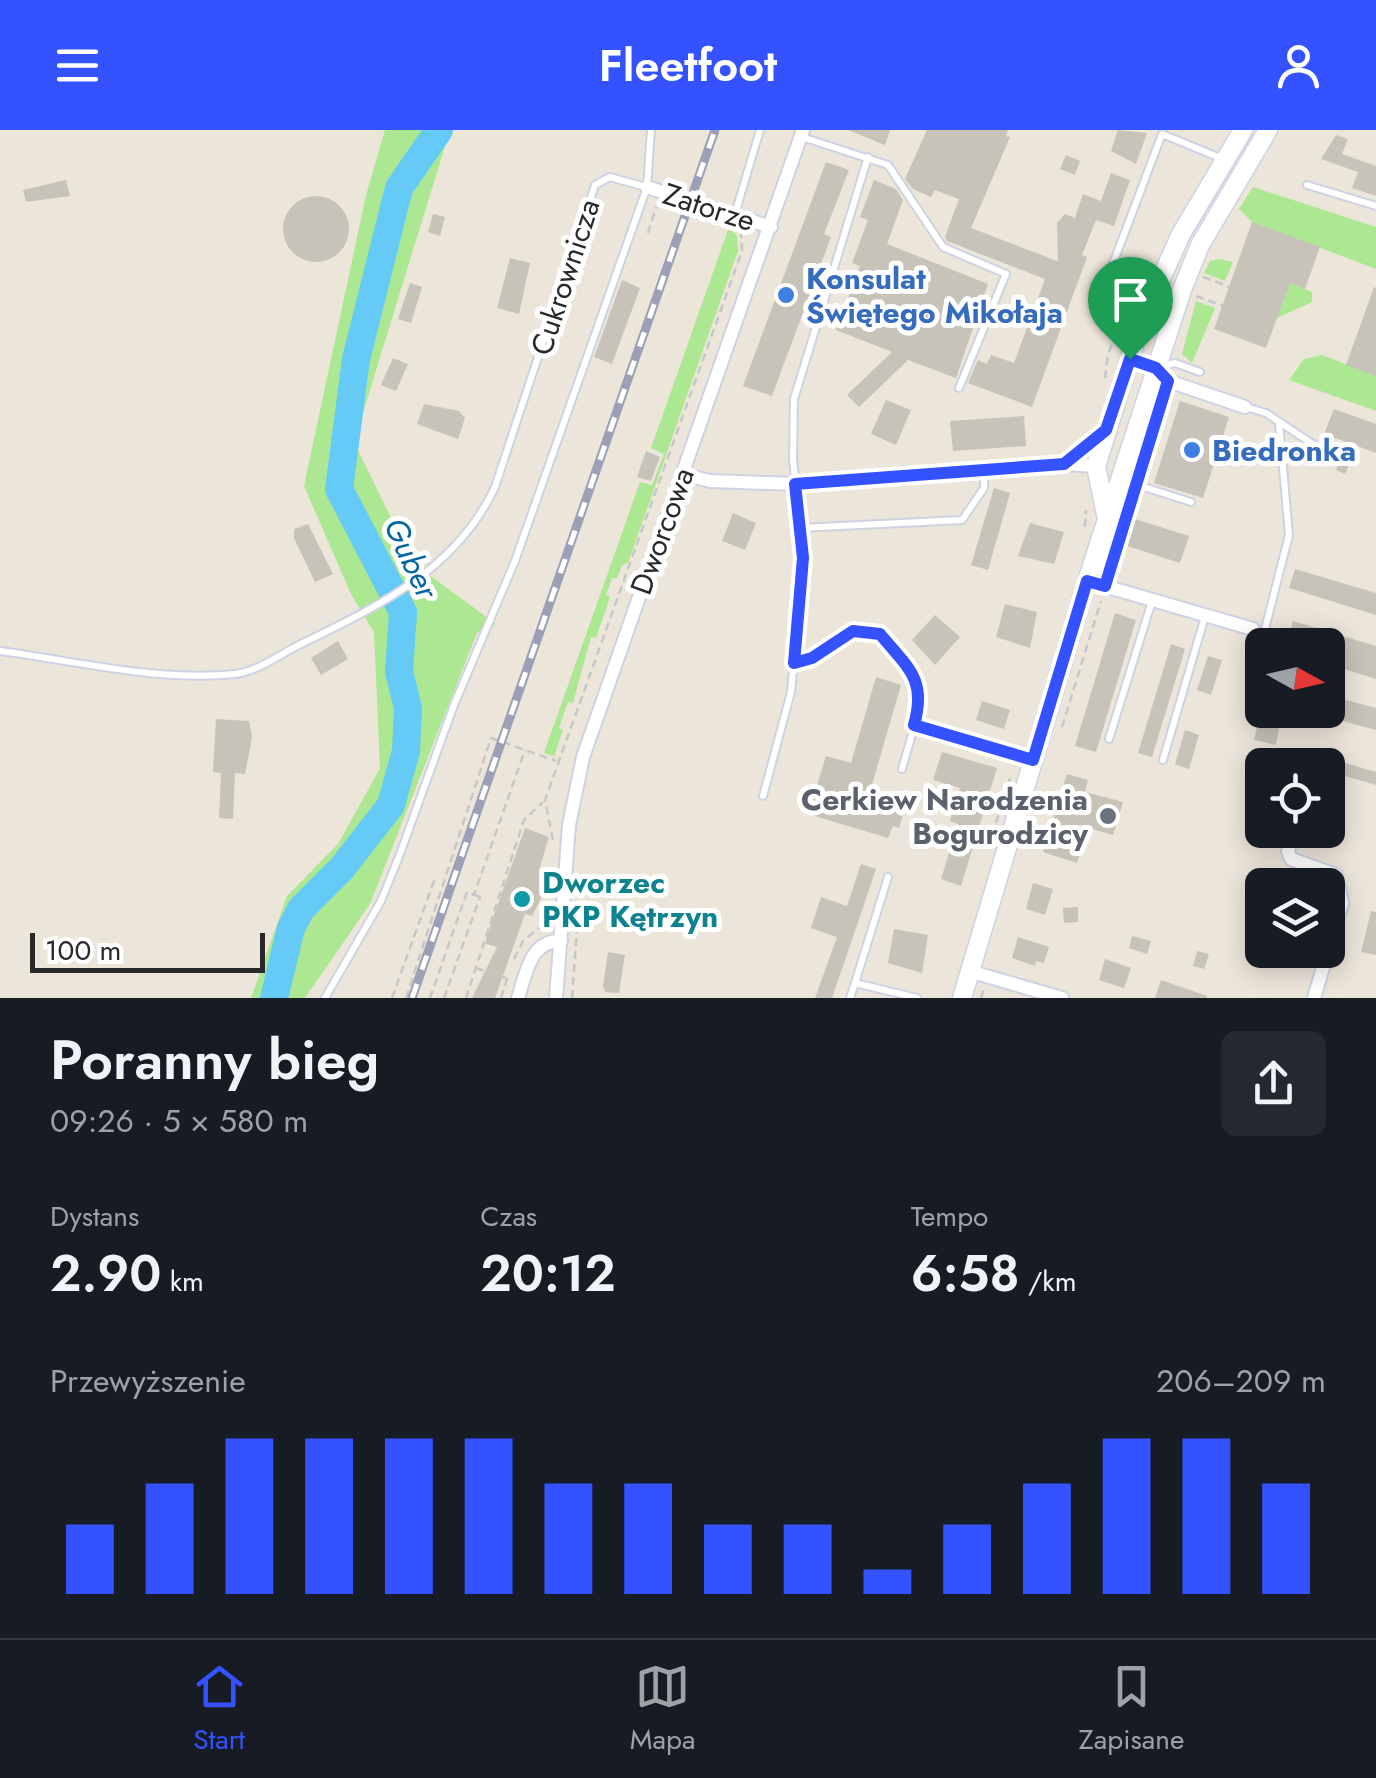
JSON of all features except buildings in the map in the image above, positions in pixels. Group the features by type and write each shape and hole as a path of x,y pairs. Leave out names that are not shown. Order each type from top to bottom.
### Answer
{"street":[{"path":"1107,520 1096,466 1148,307 1180,234 1243,130"},
{"path":"962,998 978,974 1033,760 1096,583 1107,520 1156,368 1200,245 1268,130"},
{"name":"Dworcowa","path":"556,998 569,825 580,766 802,133"},
{"name":"Zatorze","path":"647,187 736,222 771,227"},
{"path":"1130,359 1156,368 1168,381 1245,407"},
{"path":"1064,464 1106,430"},
{"path":"682,474 710,481 795,484 1064,464 1096,466 1134,440"},
{"path":"1096,583 1251,628"},
{"path":"1289,848 1291,858 1336,874 1342,886 1342,903 1314,998"},
{"path":"518,998 537,948 550,941 561,942"},
{"path":"978,974 1062,998"}],"lane":[{"path":"647,187 651,130"},
{"path":"736,222 760,130"},
{"path":"1148,307 1130,294 1111,269 1160,132 1224,160"},
{"path":"802,133 888,166 943,246 1006,274 959,388"},
{"path":"763,796 791,692 803,558 795,484 794,399 868,157"},
{"name":"Cukrownicza","path":"0,651 194,676 241,674 373,608 424,577 475,523 494,487 595,185 610,177 647,187 515,562 454,705 394,870 374,915 324,998"},
{"path":"1307,185 1376,206"},
{"path":"1156,368 1175,363 1200,372"},
{"path":"1245,407 1320,448"},
{"path":"1260,628 1289,535 1279,424"},
{"path":"799,528 962,520 984,488 984,471"},
{"path":"1120,480 1190,502"},
{"path":"1109,739 1154,597"},
{"path":"1162,760 1206,612"},
{"path":"794,663 812,658 853,631 880,634 917,679 920,703 902,769"},
{"path":"914,725 1033,760"},
{"path":"850,998 888,876"},
{"path":"855,983 917,998"}],"path":[{"path":"648,234 654,209 665,204"},
{"path":"466,998 524,820 545,800 742,251 736,222"},
{"path":"1192,308 1204,266"},
{"path":"1212,280 1230,287"},
{"path":"1194,295 1223,306"},
{"path":"1062,729 1096,583 1116,550"},
{"path":"440,883 492,738 558,762"},
{"path":"474,895 525,750"},
{"path":"545,800 554,848"},
{"path":"392,998 434,880 446,885 406,998"},
{"path":"430,998 468,892 480,897 444,998"},
{"path":"500,998 520,945 551,916"},
{"path":"474,967 507,978"},
{"path":"978,974 982,998"}],"green space":[{"path":"385,130 450,130 354,442 413,563 496,624 477,633 370,904 305,998 251,998 287,896 338,844 380,768 374,632 351,594 304,486 366,195"},
{"path":"1253,187 1376,227 1376,269 1252,222 1239,209"},
{"path":"729,227 737,236 738,251 628,563 622,565 617,578 612,578 606,595 610,597 596,638 591,637 573,703 568,702 554,756 544,753 640,482 652,485 664,454 651,448"},
{"path":"1210,261 1233,262 1225,281 1204,273"},
{"path":"1290,283 1312,292 1312,302 1277,318"},
{"path":"1196,301 1215,308 1192,363 1182,354"},
{"path":"1322,355 1376,376 1376,411 1289,380 1304,359"}],"waterway":[{"name":"Guber","path":"274,998 291,928 301,909 342,868 391,805 406,751 408,708 399,672 403,612 339,489 356,359 399,188 439,130"}],"railway":[{"path":"412,998 715,130"}],"place":[{"name":"Konsulat Świętego Mikołaja","path":"786,295"},
{"name":"Biedronka","path":"1192,450"},
{"name":"Cerkiew Narodzenia Bogurodzicy","path":"1108,816"},
{"name":"Dworzec PKP Kętrzyn","path":"522,899"}],"route":[{"path":"1130,359 1156,368 1168,381 1105,586 1087,581 1033,760 914,725 920,703 917,679 880,634 864,629 853,631 812,658 794,663 803,558 795,484 1064,464 1106,430 1130,359"}]}
